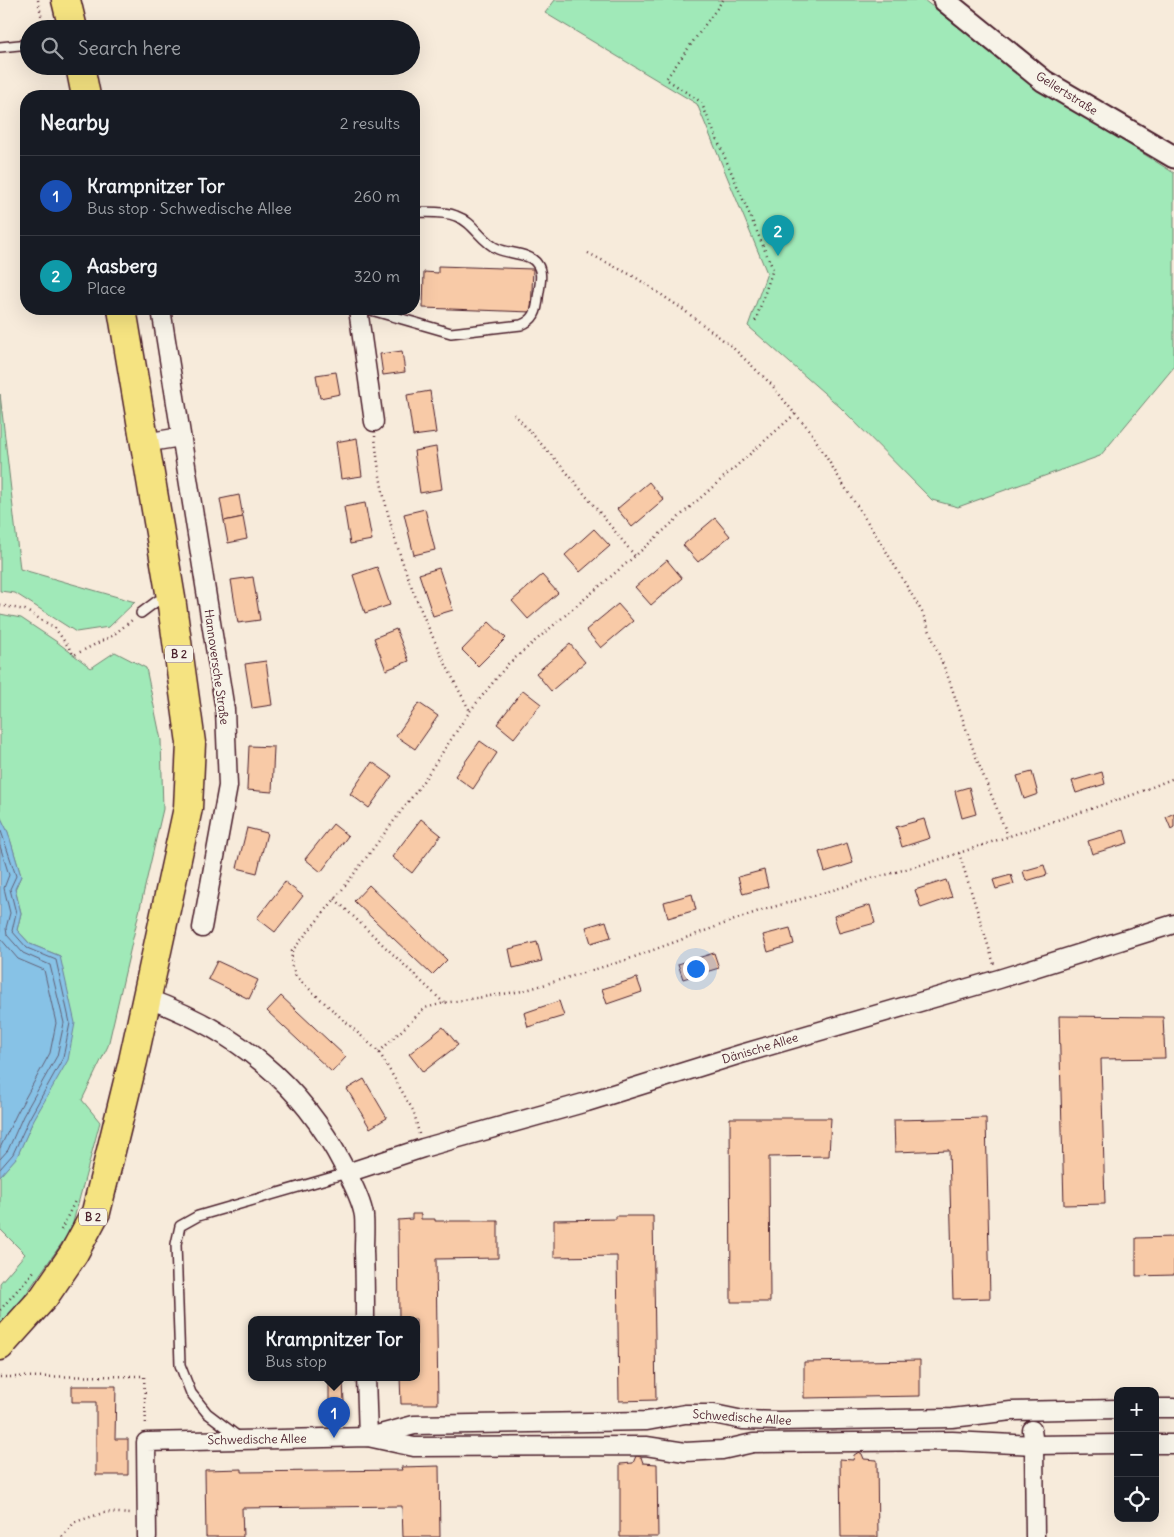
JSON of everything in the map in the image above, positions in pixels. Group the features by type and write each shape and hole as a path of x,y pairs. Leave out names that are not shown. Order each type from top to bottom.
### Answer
{"main road":[{"path":"66,0 71,20"},
{"path":"82,75 85,90"},
{"name":"B 2","path":"0,1346 48,1291 74,1253 96,1212 188,808 191,743 170,598 123,315"}],"street":[{"name":"Gellertstraße","path":"944,0 1044,80 1174,157"},
{"name":"Hannoversche Straße","path":"161,315 225,710 228,786 202,928"},
{"path":"359,315 374,422"},
{"path":"144,443 181,437"},
{"name":"Dänische Allee","path":"347,1173 423,1148 586,1102 741,1054 999,979 1174,924"},
{"path":"146,998 184,1013 220,1032 263,1064 283,1082 317,1122 347,1173 364,1215 366,1316"},
{"path":"366,1381 368,1437"},
{"path":"1159,1408 1174,1408"},
{"name":"Schwedische Allee","path":"146,1442 368,1437 414,1425 647,1421 685,1414 714,1414 742,1420 779,1421 952,1418 1012,1410 1114,1409"},
{"name":"Schwedische Allee","path":"368,1437 414,1447 646,1446 686,1452 722,1450 753,1443 952,1441 1033,1438 1114,1444"},
{"path":"1033,1438 1035,1537"},
{"path":"146,1442 147,1537"},
{"path":"1159,1444 1174,1444"}],"lane":[{"path":"0,47 20,45"},
{"path":"388,315 451,333 521,325 528,322 534,316 537,309 540,274 537,263 531,258 499,250 462,218 454,215 420,212"},
{"path":"141,613 157,601 170,598"},
{"path":"242,1440 207,1413 191,1393 180,1365 176,1244 180,1226 198,1216 347,1173"}],"path":[{"path":"38,0 42,20"},
{"path":"723,0 666,80 701,102 773,269 755,322"},
{"path":"588,253 635,278 681,308 731,346 772,384 809,429 922,612 948,677 977,760 1008,836"},
{"path":"514,414 564,468 635,556"},
{"path":"423,1148 414,1112 379,1052 296,977 291,964 292,951 335,899 418,788 470,712 508,664 635,556 795,414"},
{"path":"374,422 377,460 394,539 432,637 470,712"},
{"path":"0,605 25,610 55,628 74,655 112,636 141,613"},
{"path":"379,1052 425,1008 444,1002 523,991 626,960 759,911 959,853 1135,794 1174,778"},
{"path":"959,853 999,979"},
{"path":"335,899 444,1002"},
{"path":"60,1230 78,1196"},
{"path":"0,1310 35,1270"},
{"path":"0,1377 144,1376 146,1442"},
{"path":"62,1537 75,1522 106,1512 147,1514"}],"green space":[{"path":"555,0 924,0 1028,81 1174,173 1174,367 1100,456 958,507 932,500 840,407 748,326 767,273 697,104 545,13"},
{"path":"0,394 20,569 135,602 109,627 76,632 15,593 0,591"},
{"path":"0,614 21,618 91,668 115,652 146,668 161,740 163,809 108,1046 82,1100 100,1122 71,1230 19,1304 0,1326 0,1283 25,1254 0,1229 0,1176 17,1156 33,1121 60,956 30,944 17,930 21,913 15,889 21,876 8,833 0,816"}],"water":[{"path":"0,816 8,832 21,876 15,889 21,913 17,930 30,944 60,956 75,1023 68,1060 33,1121 17,1157 0,1176"}],"building":[{"path":"438,266 533,269 531,312 423,308 424,272 438,273"},
{"path":"402,351 405,372 383,375 380,354"},
{"path":"336,372 340,394 320,398 316,375"},
{"path":"430,391 436,433 413,436 407,395"},
{"path":"357,438 362,476 341,479 336,442"},
{"path":"436,447 442,489 420,493 414,451"},
{"path":"649,482 664,500 632,527 617,509"},
{"path":"239,495 243,517 224,521 220,499"},
{"path":"365,503 372,540 350,544 344,507"},
{"path":"425,509 435,550 414,555 404,514"},
{"path":"243,517 247,539 228,543 224,521"},
{"path":"715,518 730,536 698,562 683,545"},
{"path":"594,529 610,546 580,572 565,555"},
{"path":"667,560 682,578 651,605 635,587"},
{"path":"377,567 390,605 365,613 353,575"},
{"path":"439,568 453,610 433,616 419,574"},
{"path":"542,575 558,593 528,619 512,601"},
{"path":"253,577 260,620 238,623 231,580"},
{"path":"618,604 633,621 601,648 586,630"},
{"path":"489,622 506,638 478,666 462,650"},
{"path":"396,629 409,661 386,670 374,638"},
{"path":"570,644 585,662 551,691 536,673"},
{"path":"266,661 272,705 252,708 245,664"},
{"path":"523,690 541,704 514,738 497,724"},
{"path":"419,703 438,716 415,749 396,736"},
{"path":"480,741 497,753 473,789 455,776"},
{"path":"249,746 274,747 272,792 247,790"},
{"path":"372,762 392,776 369,808 350,794"},
{"path":"1032,772 1038,794 1024,799 1017,776"},
{"path":"1102,772 1105,784 1076,793 1072,781"},
{"path":"969,787 976,814 962,818 955,791"},
{"path":"1174,813 1174,827 1171,829 1166,817"},
{"path":"421,819 441,835 412,873 392,857"},
{"path":"924,819 930,838 902,847 896,827"},
{"path":"333,824 348,836 321,872 305,859"},
{"path":"247,828 267,833 257,873 237,868"},
{"path":"1124,830 1128,843 1092,854 1088,841"},
{"path":"847,843 853,863 825,872 819,852"},
{"path":"1044,865 1047,875 1026,881 1023,871"},
{"path":"764,870 768,887 743,894 738,877"},
{"path":"1011,875 1014,884 996,889 993,880"},
{"path":"946,880 952,897 921,908 915,890"},
{"path":"285,882 303,896 275,932 257,918"},
{"path":"369,885 447,960 432,975 354,901"},
{"path":"692,894 696,910 668,918 664,902"},
{"path":"870,905 875,923 839,933 834,916"},
{"path":"606,921 611,937 591,943 586,927"},
{"path":"790,928 794,944 768,952 763,935"},
{"path":"537,942 542,961 513,968 509,949"},
{"path":"714,953 719,968 683,979 678,964"},
{"path":"217,961 258,980 249,999 208,979"},
{"path":"637,978 642,992 607,1004 602,989"},
{"path":"281,996 346,1057 332,1072 267,1011"},
{"path":"559,1001 564,1016 528,1027 524,1013"},
{"path":"1059,1016 1163,1017 1165,1058 1101,1059 1105,1204 1064,1205"},
{"path":"443,1027 458,1045 423,1072 409,1054"},
{"path":"364,1079 387,1118 370,1128 347,1089"},
{"path":"730,1118 831,1118 829,1156 769,1157 770,1302 731,1302"},
{"path":"986,1118 990,1298 953,1299 949,1150 895,1152 894,1120"},
{"path":"412,1214 421,1214 421,1219 435,1219 435,1221 498,1221 498,1258 436,1259 438,1404 401,1404 400,1381 420,1381 420,1316 399,1316 398,1220 412,1219"},
{"path":"616,1216 653,1216 656,1400 619,1401 617,1256 554,1257 554,1220 616,1219"},
{"path":"1174,1237 1174,1275 1136,1276 1136,1238"},
{"path":"920,1360 920,1396 804,1398 804,1362"},
{"path":"329,1381 343,1381 344,1402 329,1402"},
{"path":"72,1386 116,1386 115,1439 128,1439 128,1475 96,1475 96,1402 72,1402"},
{"path":"859,1452 864,1459 877,1460 878,1537 841,1537 840,1459 853,1460 854,1455"},
{"path":"636,1456 641,1457 643,1463 657,1464 658,1537 620,1537 620,1464 633,1463"},
{"path":"439,1466 440,1537 403,1537 402,1506 242,1508 243,1537 206,1537 205,1470 242,1469 242,1472 402,1470 401,1467"}],"place":[{"name":"Aasberg","path":"778,256"},
{"name":"Krampnitzer Tor","path":"334,1438"}]}
